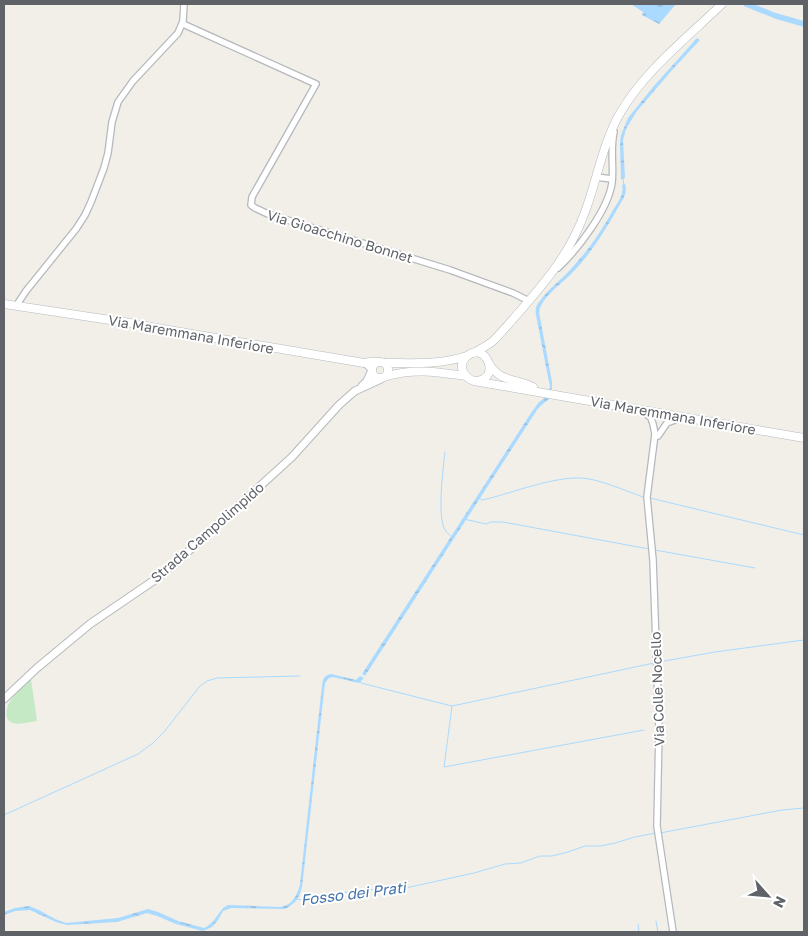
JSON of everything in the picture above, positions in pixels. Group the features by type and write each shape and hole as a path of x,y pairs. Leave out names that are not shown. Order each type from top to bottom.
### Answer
{"main road":[{"path":"384,378 389,371 388,368 381,363 374,365 372,370 374,376 378,379 384,378 402,372 422,371 466,376 474,381 486,377 490,370 489,350 494,340 551,274 562,259 581,224 605,145 616,120 652,71 722,4"},
{"name":"Via Maremmana Inferiore","path":"4,304 130,322 364,363 447,362 470,355 494,340"},
{"path":"466,376 462,368 464,360 470,355 482,354 489,363"},
{"name":"Via Maremmana Inferiore","path":"489,363 492,370 501,377 530,385 542,392"},
{"name":"Via Maremmana Inferiore","path":"474,381 804,438"}],"street":[{"path":"16,306 76,229 88,209 104,168 116,107 136,78 177,35 184,17 184,4"},
{"name":"Via Gioacchino Bonnet","path":"182,24 316,84 252,197 251,204 255,208 268,214 450,270 513,292 528,301"},
{"path":"551,274 575,250 595,222 608,197 612,179 612,143 616,120"},
{"path":"596,177 612,179"},
{"path":"355,391 367,381 372,370 364,363"},
{"name":"Strada Campolimpido","path":"4,699 37,668 86,627 156,579 180,559 280,469 339,405 355,391 384,378"},
{"path":"640,409 651,418 656,435 669,422 684,417"},
{"name":"Via Colle Nocello","path":"661,413 656,421 656,435 647,500 652,560 659,730 658,829 674,932"}],"green space":[{"path":"31,679 37,721 22,724 13,723 7,718 8,706 14,696"}],"water":[{"path":"631,4 676,4 659,24 642,15 643,12"},
{"path":"697,38 700,40 637,111 626,129 623,140 625,178 621,179 620,143 628,118"},
{"path":"625,184 625,195 599,239 579,266 547,296 539,312 552,382 552,391 549,390 550,386 536,315 537,306 593,242 619,201 622,185"},
{"path":"551,396 537,410 365,676 362,674 531,413 539,402"},
{"path":"331,674 356,680 360,676 364,678 359,683 333,677 329,678 325,683 302,887 296,901 290,906 285,909 231,908 223,911 212,927 203,931 176,924 147,913 117,922 67,925 30,910 15,911 4,915 4,912 15,908 29,906 66,923 118,918 148,909 178,921 204,928 228,905 279,907 287,905 297,893 300,884 323,681 325,677"}],"waterway":[{"path":"746,4 776,16 804,24"},
{"path":"623,178 624,186"},
{"path":"445,452 441,515 445,530 451,536"},
{"path":"479,498 482,500 546,482 569,478 603,482 643,497"},
{"path":"650,498 804,535"},
{"path":"464,519 486,524 503,522 649,549"},
{"path":"655,550 755,568"},
{"path":"659,662 804,640"},
{"path":"360,681 361,683 452,706 654,663"},
{"path":"4,815 138,754 164,732 200,686 207,681 217,678 300,676"},
{"path":"452,706 444,767 644,730"},
{"name":"Fosso dei Prati","path":"660,833 782,810 804,808"},
{"name":"Fosso dei Prati","path":"295,899 304,900 363,889 392,891 474,873 505,864 521,863 540,856 552,856 585,846 601,846 656,833"},
{"path":"656,921 658,932"},
{"path":"638,924 639,932"}]}
